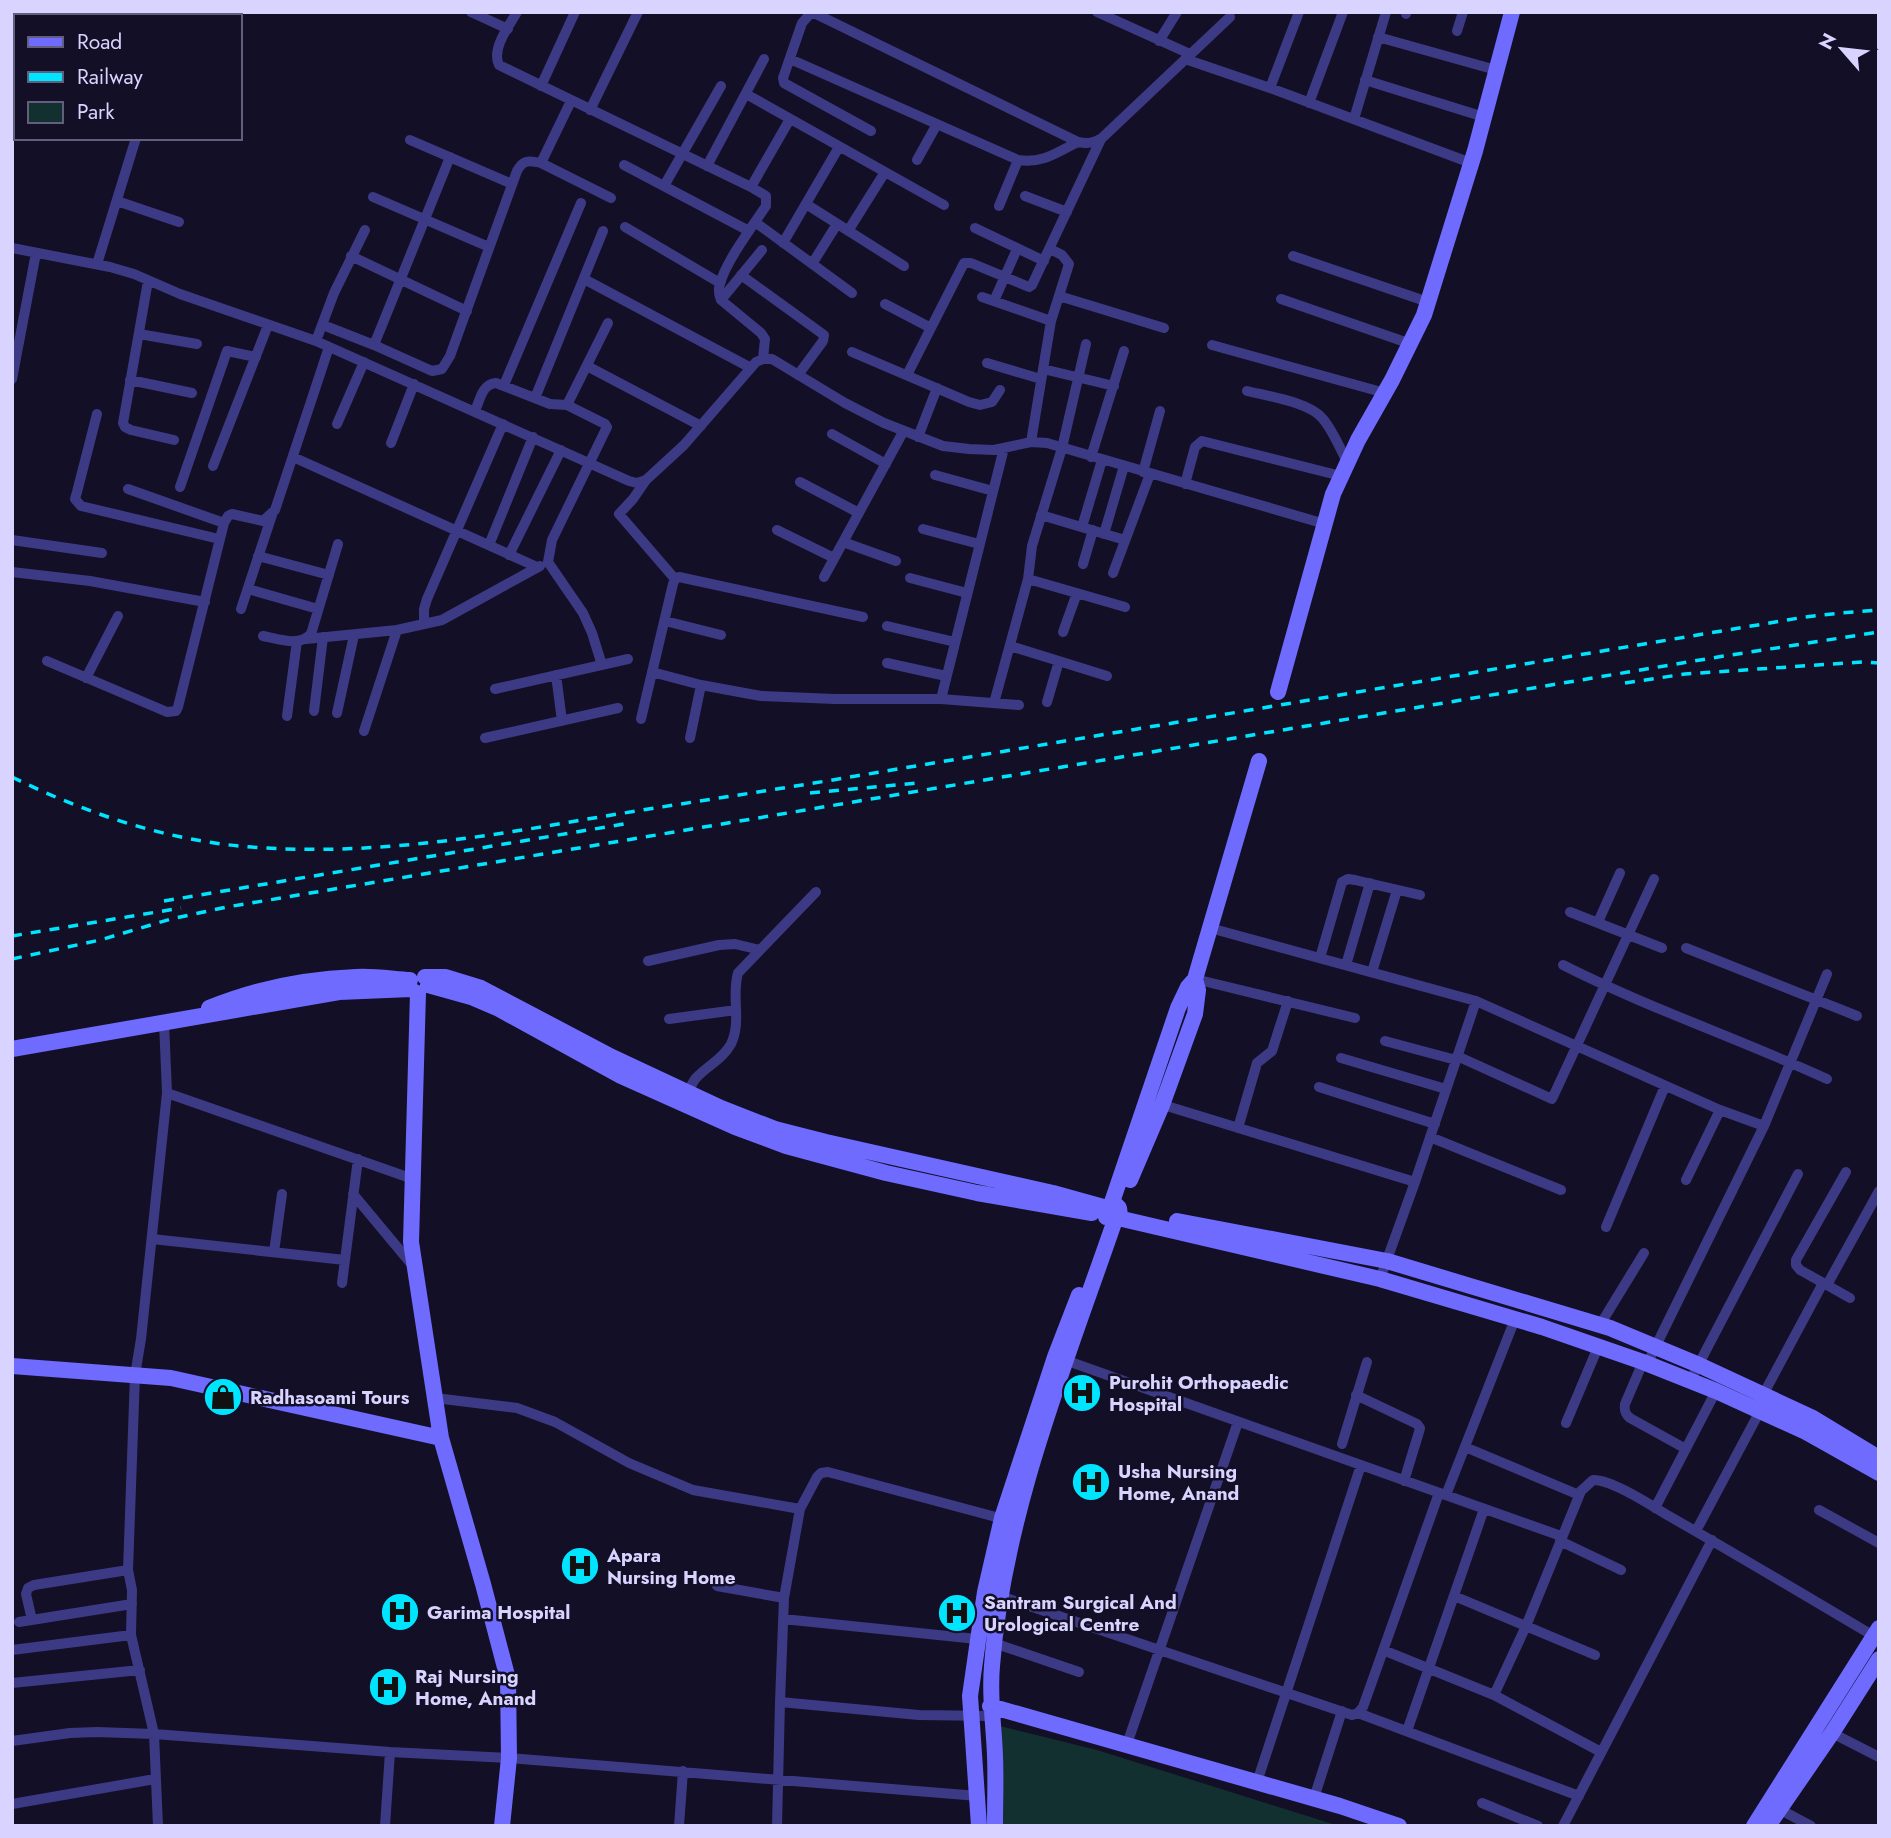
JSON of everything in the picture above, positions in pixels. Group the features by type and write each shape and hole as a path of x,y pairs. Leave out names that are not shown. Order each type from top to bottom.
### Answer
{"street":[{"path":"471,12 508,29"},
{"path":"517,12 498,48 496,58 499,65 751,187 766,197 766,206 727,267 719,293 721,300 761,333 765,339 763,359"},
{"path":"541,86 575,12"},
{"path":"590,110 638,12"},
{"path":"1097,12 1187,57 1471,163"},
{"path":"1159,41 1177,12"},
{"path":"1270,88 1299,12"},
{"path":"1309,103 1343,12"},
{"path":"1354,119 1386,12"},
{"path":"1457,31 1463,12"},
{"path":"1278,691 1325,524 1344,469 1357,440 1411,344 1428,302 1471,163 1512,12"},
{"path":"871,131 784,83 783,78 802,23 810,14 816,14 1087,144 1102,138 1230,17"},
{"path":"1378,37 1496,70"},
{"path":"708,166 764,59"},
{"path":"790,60 1018,160 1039,161 1078,142"},
{"path":"1365,80 1484,117"},
{"path":"664,186 721,86"},
{"path":"746,94 944,205"},
{"path":"541,163 571,101"},
{"path":"751,187 790,119"},
{"path":"917,160 937,124"},
{"path":"907,375 964,262 1030,287 1102,138"},
{"path":"97,264 135,140"},
{"path":"411,140 512,184"},
{"path":"783,243 839,147"},
{"path":"374,345 450,158"},
{"path":"328,327 432,371 442,369 450,356 522,163 529,160 541,163 611,198"},
{"path":"999,206 1018,160"},
{"path":"624,164 783,243 852,293"},
{"path":"848,231 885,172"},
{"path":"1025,196 1067,212"},
{"path":"373,197 489,247"},
{"path":"117,201 179,222"},
{"path":"504,385 581,203"},
{"path":"806,204 904,266"},
{"path":"811,264 837,224"},
{"path":"625,227 720,283"},
{"path":"975,229 1044,261"},
{"path":"316,341 334,293 365,230"},
{"path":"535,398 603,231"},
{"path":"12,248 122,270 180,294 316,341 629,481 638,483 646,480"},
{"path":"994,301 1017,249"},
{"path":"1031,442 1051,321 1069,264 1062,255 1050,249"},
{"path":"721,300 762,250"},
{"path":"12,379 36,253"},
{"path":"351,256 467,311"},
{"path":"1293,256 1428,302"},
{"path":"741,275 824,335 823,341 798,375"},
{"path":"584,279 751,368"},
{"path":"148,281 123,422 125,427 131,430 174,440"},
{"path":"1059,296 1164,328"},
{"path":"982,297 1051,321"},
{"path":"1282,299 1411,344"},
{"path":"885,304 931,328"},
{"path":"567,405 608,323"},
{"path":"214,466 268,325"},
{"path":"139,334 197,344"},
{"path":"994,703 1028,579 1030,552 1062,448 1086,344"},
{"path":"1212,345 1385,393"},
{"path":"241,608 329,347"},
{"path":"180,486 227,351 256,357"},
{"path":"1093,530 1096,459 1124,351"},
{"path":"852,352 980,405 992,402 1000,390"},
{"path":"675,579 619,514 646,480 684,445 756,362 763,359 772,359 845,403 903,432 943,446 994,450 1031,442 1047,443 1325,524"},
{"path":"337,424 364,362"},
{"path":"987,363 1042,374 1078,377 1114,386"},
{"path":"587,366 701,426"},
{"path":"130,380 192,393"},
{"path":"391,443 414,384"},
{"path":"475,411 485,388 490,384 504,385 550,404 567,405 607,427 552,540 548,562 583,613 602,665"},
{"path":"918,438 937,388"},
{"path":"1247,391 1315,411 1322,417 1344,469"},
{"path":"1113,573 1146,473 1160,411"},
{"path":"97,414 75,499 77,503 109,514 219,539"},
{"path":"424,624 427,598 503,424"},
{"path":"824,577 903,432"},
{"path":"832,434 886,464"},
{"path":"489,545 533,437"},
{"path":"1185,484 1195,447 1202,441 1344,469"},
{"path":"941,699 1004,448"},
{"path":"509,555 561,450"},
{"path":"293,457 537,568"},
{"path":"1083,564 1093,530 1124,466"},
{"path":"935,475 993,491"},
{"path":"800,482 859,513"},
{"path":"128,489 224,523"},
{"path":"47,661 167,712 176,711 224,523 232,514 263,521 272,514"},
{"path":"1041,515 1125,540"},
{"path":"923,529 979,544"},
{"path":"777,530 834,558"},
{"path":"12,540 102,553"},
{"path":"843,542 896,561"},
{"path":"287,716 302,640 311,634 338,544"},
{"path":"258,556 329,575"},
{"path":"263,636 302,640 397,630 442,620 548,562"},
{"path":"12,572 90,581 205,602"},
{"path":"675,579 683,577 863,617"},
{"path":"910,578 967,593"},
{"path":"641,719 675,579"},
{"path":"1028,579 1125,607"},
{"path":"248,589 318,609"},
{"path":"1063,632 1077,593"},
{"path":"86,678 118,616"},
{"path":"665,621 720,635"},
{"path":"887,626 955,642"},
{"path":"364,731 397,630"},
{"path":"337,713 354,635"},
{"path":"314,710 323,637"},
{"path":"1010,646 1107,676"},
{"path":"495,689 628,659"},
{"path":"1047,702 1059,661"},
{"path":"887,663 946,676"},
{"path":"652,672 701,685 761,696 941,699 1019,705"},
{"path":"556,675 562,721"},
{"path":"690,738 701,685"},
{"path":"485,738 618,708"},
{"path":"979,1826 971,1696 985,1592 1044,1428 1061,1359 1155,1102 1178,1008 1195,979 1259,761"},
{"path":"1598,922 1620,873"},
{"path":"1320,958 1342,882 1348,879 1420,895"},
{"path":"1385,1041 1457,1058 1552,1099 1654,879"},
{"path":"1346,965 1370,883"},
{"path":"1373,972 1397,890"},
{"path":"685,1098 696,1078 716,1062 732,1042 735,1031 735,983 738,973 816,892"},
{"path":"1570,912 1662,948"},
{"path":"1210,928 1476,1001 1720,1110 1764,1126"},
{"path":"648,961 719,945 735,944 760,950"},
{"path":"1686,948 1857,1016"},
{"path":"1563,965 1605,986 1827,1079"},
{"path":"1686,1449 1630,1418 1626,1415 1625,1404 1764,1126 1827,974"},
{"path":"1195,979 1356,1017"},
{"path":"418,985 411,1242 441,1438 508,1679 509,1758 502,1826"},
{"path":"12,1049 339,992 418,985 471,997 499,1009 621,1076 685,1098 735,1127 786,1146 886,1173 977,1193 1113,1213 1387,1261 1600,1325 1699,1364 1806,1432 1879,1473"},
{"path":"1238,1128 1258,1062 1272,1051 1288,1001"},
{"path":"1381,1279 1476,1001"},
{"path":"669,1019 736,1010"},
{"path":"158,1826 154,1734 131,1635 132,1590 128,1570 135,1375 142,1339 167,1093 164,1022"},
{"path":"1340,1058 1446,1089"},
{"path":"1606,1227 1665,1086"},
{"path":"1319,1087 1435,1124"},
{"path":"167,1093 413,1179"},
{"path":"1155,1102 1415,1182"},
{"path":"1686,1181 1720,1110"},
{"path":"1430,1137 1561,1190"},
{"path":"342,1283 358,1159"},
{"path":"1846,1172 1796,1260 1800,1270 1850,1298"},
{"path":"1690,1381 1798,1174"},
{"path":"1696,1531 1825,1284 1879,1191"},
{"path":"274,1252 282,1194"},
{"path":"353,1194 414,1269"},
{"path":"1113,1213 1381,1279 1515,1319 1645,1363 1716,1391 1813,1419 1879,1458"},
{"path":"152,1239 345,1260"},
{"path":"1600,1325 1644,1253"},
{"path":"1000,1596 1352,1715 1358,1713 1363,1707 1442,1494 1465,1447 1515,1319"},
{"path":"1566,1423 1598,1347"},
{"path":"1061,1359 1484,1509 1560,1539 1621,1570"},
{"path":"1342,1444 1367,1362"},
{"path":"12,1366 171,1378 441,1438"},
{"path":"1655,1508 1716,1391"},
{"path":"1356,1395 1417,1424 1419,1432 1404,1481"},
{"path":"435,1398 517,1408 555,1422 629,1463 693,1490 800,1509"},
{"path":"1127,1744 1238,1422"},
{"path":"1465,1447 1579,1495"},
{"path":"1257,1782 1361,1465"},
{"path":"777,1826 784,1598 800,1509 817,1477 828,1472 1009,1520"},
{"path":"1494,1695 1526,1626 1579,1495 1593,1480 1610,1484 1877,1634 1754,1826"},
{"path":"1407,1731 1484,1509"},
{"path":"1819,1510 1879,1544"},
{"path":"995,1826 995,1758 991,1711 994,1643 1009,1520"},
{"path":"1563,1826 1712,1540"},
{"path":"32,1620 26,1594 28,1588 128,1570"},
{"path":"717,1586 784,1598"},
{"path":"1454,1596 1595,1655"},
{"path":"19,1622 132,1604"},
{"path":"783,1619 977,1639"},
{"path":"12,1650 131,1635"},
{"path":"994,1643 1079,1672"},
{"path":"1383,1650 1494,1695 1601,1752"},
{"path":"1768,1826 1879,1659"},
{"path":"12,1684 140,1670"},
{"path":"780,1702 919,1715 971,1715 991,1711 1127,1744 1314,1798 1399,1826"},
{"path":"1314,1798 1342,1711"},
{"path":"1358,1713 1579,1796"},
{"path":"12,1741 70,1733 154,1734 683,1771 978,1796"},
{"path":"1832,1733 1879,1758"},
{"path":"385,1826 390,1752"},
{"path":"679,1826 683,1771"},
{"path":"12,1804 155,1779"},
{"path":"1482,1803 1538,1826"},
{"path":"1779,1809 1811,1826"}],"green space":[{"path":"988,1723 1097,1750 1339,1826 987,1826"}],"railway":[{"path":"12,777 104,816 200,841 305,849 422,844 821,782 1805,617 1879,610"},
{"path":"12,959 100,940 171,919 227,907 1879,632"},
{"path":"1625,683 1685,674 1879,663"},
{"path":"810,793 918,783"},
{"path":"164,901 630,823"},
{"path":"12,936 181,908"}],"place":[{"name":"Purohit Orthopaedic Hospital","path":"1082,1393"},
{"name":"Radhasoami Tours","path":"223,1397"},
{"name":"Usha Nursing Home, Anand","path":"1091,1482"},
{"name":"Apara Nursing Home","path":"580,1566"},
{"name":"Garima Hospital","path":"400,1612"},
{"name":"Santram Surgical And Urological Centre","path":"957,1613"},
{"name":"Raj Nursing Home, Anand","path":"388,1687"}]}
